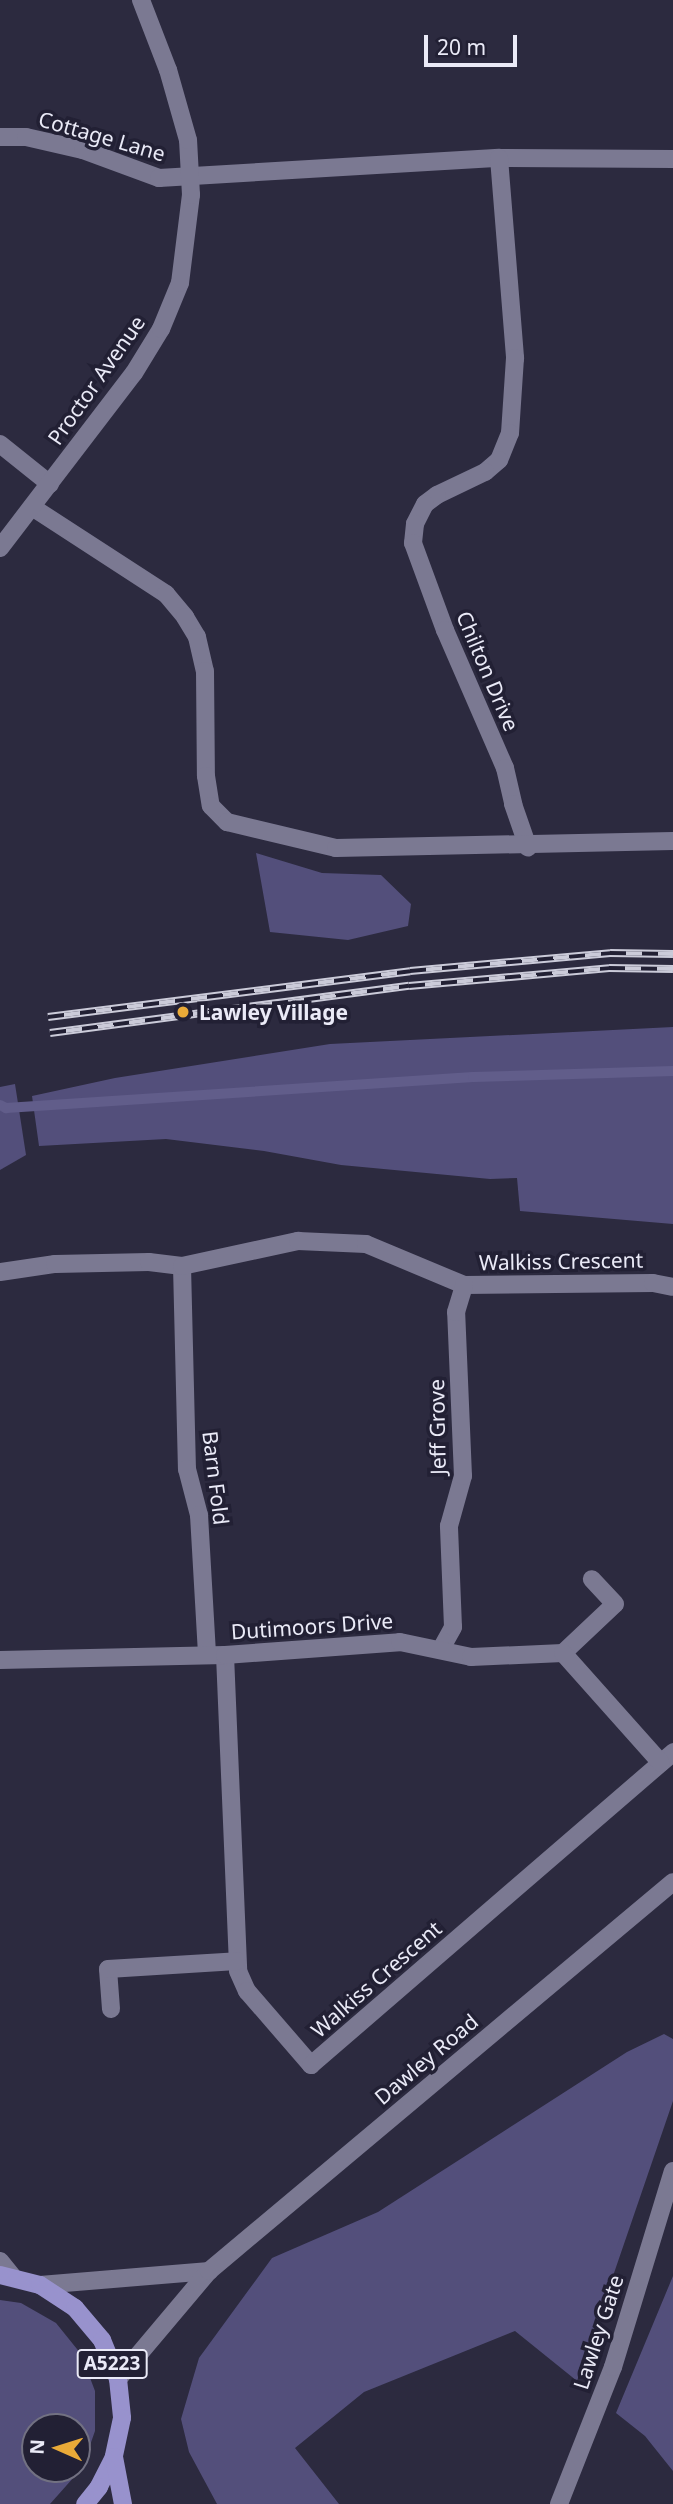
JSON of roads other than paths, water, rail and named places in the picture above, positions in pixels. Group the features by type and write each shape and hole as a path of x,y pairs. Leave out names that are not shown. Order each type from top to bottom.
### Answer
{"main road":[{"name":"A5223","path":"6,2276 40,2285 75,2308 102,2340 118,2379 122,2418 114,2457 99,2487 85,2504"},
{"name":"A5223","path":"114,2457 123,2504"}],"street":[{"name":"Proctor Avenue","path":"0,548 134,373 161,328 180,283 188,235 191,178 188,140 168,71 141,0"},
{"name":"Cottage Lane","path":"0,137 26,137 83,150 159,178 191,178"},
{"path":"191,178 499,158 673,159"},
{"name":"Chilton Drive","path":"499,158 515,358 510,433 499,460 485,472 437,495 425,504 415,524 413,543 445,630 505,768 513,804 528,846"},
{"path":"0,444 50,484"},
{"path":"32,507 166,594 185,617 197,637 205,671 206,776 211,806 227,822 336,848 673,841"},
{"name":"Walkiss Crescent","path":"0,1272 55,1264 149,1262 182,1266 298,1241 366,1244 464,1285 653,1283 673,1287"},
{"name":"Barn Fold","path":"182,1266 187,1469 199,1516 216,1655"},
{"name":"Jeff Grove","path":"441,1649 453,1627 449,1526 463,1476 456,1312 464,1285"},
{"path":"592,1579 615,1604 563,1653 667,1757"},
{"name":"Dutimoors Drive","path":"0,1660 216,1655 400,1642 471,1657 563,1653"},
{"name":"Walkiss Crescent","path":"216,1655 237,1961 247,1991 311,2065 667,1757"},
{"name":"Dawley Road","path":"118,2379 209,2271 672,1885"},
{"path":"111,2009 108,1969 237,1961"},
{"name":"Lawley Gate","path":"559,2504 613,2367 673,2171"},
{"path":"0,2261 6,2276"},
{"path":"40,2285 209,2271"}],"waterway":[{"path":"0,1105 6,1108 473,1077 673,1071"}],"railway":[{"path":"48,1017 410,971 610,953 673,954"},
{"path":"50,1033 409,986 609,968 673,969"}],"place":[{"name":"Lawley Village","path":"183,1012"}]}
